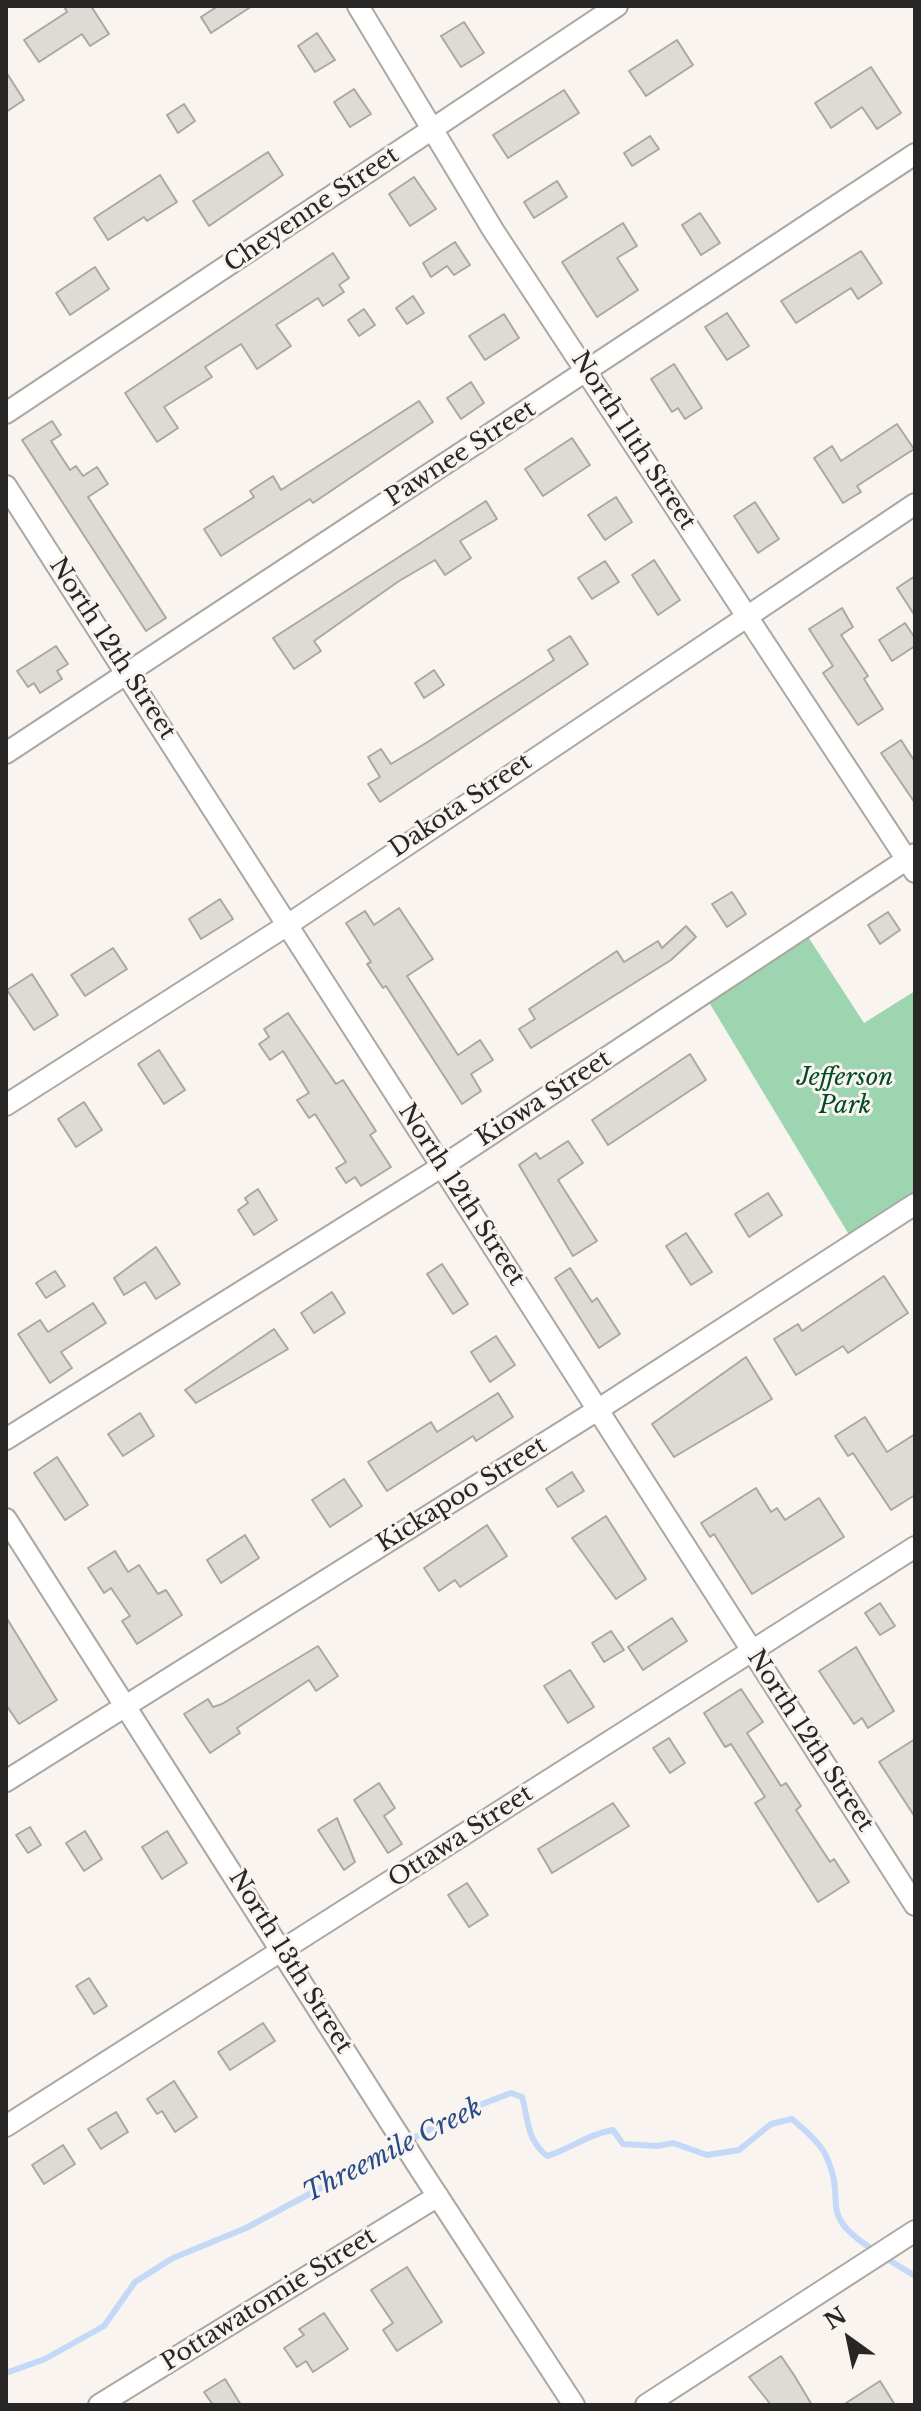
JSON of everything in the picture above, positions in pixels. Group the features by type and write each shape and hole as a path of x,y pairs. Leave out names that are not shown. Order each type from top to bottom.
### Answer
{"street":[{"name":"North 11th Street","path":"358,6 493,230 912,861"},
{"name":"Cheyenne Street","path":"6,413 617,6"},
{"name":"Pawnee Street","path":"6,753 915,154"},
{"name":"North 12th Street","path":"6,486 913,1899"},
{"name":"Dakota Street","path":"6,1105 289,924 915,504"},
{"name":"Kiowa Street","path":"6,1439 441,1167 912,861"},
{"name":"Kickapoo Street","path":"6,1781 599,1409 915,1204"},
{"name":"North 13th Street","path":"6,1519 284,1951 382,2110 574,2405"},
{"name":"Ottawa Street","path":"6,2126 915,1547"},
{"name":"Pottawatomie Street","path":"99,2405 438,2196"},
{"path":"646,2405 915,2231"}],"green space":[{"name":"Jefferson Park","path":"803,929 864,1023 915,991 915,1204 854,1243 704,994"}],"building":[{"path":"64,6 91,6 109,34 90,46 82,34 39,62 24,40 67,12"},
{"path":"218,6 252,6 211,33 201,17"},
{"path":"464,22 484,53 461,67 441,36"},
{"path":"317,33 335,60 315,72 298,46"},
{"path":"677,40 693,65 646,96 629,71"},
{"path":"871,67 901,113 877,129 862,107 831,128 815,103"},
{"path":"6,72 24,100 6,112"},
{"path":"354,89 371,114 350,127 334,102"},
{"path":"564,90 579,113 508,158 493,135"},
{"path":"184,104 195,121 178,133 167,115"},
{"path":"650,136 659,149 632,166 624,153"},
{"path":"268,152 283,175 209,226 193,201"},
{"path":"160,175 177,202 147,221 144,217 108,240 94,218"},
{"path":"414,177 436,209 410,226 389,194"},
{"path":"557,181 567,197 534,218 524,202"},
{"path":"700,213 720,243 701,255 682,225"},
{"path":"623,223 637,246 617,258 638,290 597,317 562,262"},
{"path":"455,242 470,265 454,275 447,266 431,277 423,263"},
{"path":"861,251 882,283 858,299 851,288 796,323 781,301"},
{"path":"333,253 349,278 339,285 344,292 323,306 318,298 276,325 291,346 257,369 241,344 205,367 212,377 164,407 178,428 157,442 125,393"},
{"path":"95,267 109,289 70,315 56,293"},
{"path":"413,296 424,313 407,324 396,308"},
{"path":"364,309 375,325 359,336 348,320"},
{"path":"727,313 749,346 727,360 705,327"},
{"path":"504,314 519,338 485,360 469,336"},
{"path":"674,364 702,408 685,419 678,408 672,412 651,379"},
{"path":"471,382 484,403 461,419 447,398"},
{"path":"419,401 433,422 313,503 310,499 221,556 204,529 254,497 250,491 273,476 281,490"},
{"path":"52,421 61,435 51,441 70,470 76,466 83,476 97,467 108,484 88,497 166,618 146,631 22,440"},
{"path":"897,424 914,449 857,486 861,492 843,503 814,458 832,446 841,461"},
{"path":"572,438 590,465 543,496 525,469"},
{"path":"616,497 632,522 605,540 588,515"},
{"path":"486,501 497,519 460,541 471,558 445,575 435,560 399,581 314,641 321,651 294,669 273,638"},
{"path":"755,502 779,539 758,553 734,516"},
{"path":"654,560 680,600 658,615 632,575"},
{"path":"605,561 619,582 592,599 578,578"},
{"path":"915,576 915,616 897,588"},
{"path":"842,608 853,627 841,635 868,676 864,679 883,709 858,725 823,673 833,666 809,629"},
{"path":"905,623 915,638 915,646 892,661 879,640"},
{"path":"570,636 588,664 380,802 368,784 380,777 368,757 381,749 391,764 554,660 548,650"},
{"path":"56,646 68,664 57,671 62,679 40,693 34,683 28,687 17,671"},
{"path":"434,670 444,685 424,698 415,683"},
{"path":"901,740 915,762 915,803 881,753"},
{"path":"732,892 746,914 727,927 712,904"},
{"path":"220,899 233,919 201,939 189,919"},
{"path":"399,908 433,959 407,976 458,1055 480,1040 493,1060 471,1074 481,1091 462,1104 386,986 383,988 367,964 371,962 346,923 365,911 374,925"},
{"path":"888,912 900,930 880,944 868,925"},
{"path":"686,926 696,937 671,960 531,1048 519,1029 535,1019 529,1009 617,951 624,962 658,941 662,948"},
{"path":"113,948 127,969 85,996 71,975"},
{"path":"32,974 58,1015 34,1030 7,990"},
{"path":"288,1013 336,1084 343,1080 376,1131 370,1135 391,1167 361,1186 355,1177 346,1183 336,1168 346,1162 315,1114 309,1118 297,1100 309,1093 283,1051 270,1060 259,1044 269,1037 264,1029"},
{"path":"159,1050 185,1090 164,1104 138,1064"},
{"path":"690,1054 706,1080 608,1145 592,1120"},
{"path":"84,1102 102,1130 76,1147 58,1119"},
{"path":"568,1141 583,1163 558,1180 597,1241 573,1256 519,1165 536,1153 540,1159"},
{"path":"258,1189 277,1220 254,1235 238,1210 248,1203 245,1198"},
{"path":"768,1193 782,1215 749,1237 735,1214"},
{"path":"686,1233 712,1272 691,1285 666,1246"},
{"path":"156,1247 180,1284 156,1299 145,1282 124,1295 114,1278"},
{"path":"442,1264 468,1304 453,1314 427,1274"},
{"path":"570,1268 592,1302 597,1298 620,1334 599,1348 555,1278"},
{"path":"55,1271 65,1286 46,1298 36,1283"},
{"path":"884,1276 908,1313 848,1353 843,1346 796,1375 774,1339 798,1324 802,1331"},
{"path":"332,1292 345,1313 314,1333 301,1313"},
{"path":"93,1303 106,1323 61,1352 72,1368 50,1383 18,1334 40,1320 48,1332"},
{"path":"274,1329 288,1349 196,1403 185,1390"},
{"path":"496,1336 515,1365 490,1382 471,1352"},
{"path":"746,1357 772,1399 674,1457 652,1424"},
{"path":"498,1393 513,1417 476,1441 473,1436 387,1491 368,1462 431,1422 437,1432"},
{"path":"140,1413 154,1436 123,1456 108,1434"},
{"path":"865,1417 887,1452 915,1434 915,1495 891,1510 853,1453 848,1456 835,1436"},
{"path":"57,1457 88,1505 65,1520 34,1473"},
{"path":"572,1472 584,1491 558,1507 546,1489"},
{"path":"344,1479 362,1506 330,1527 312,1500"},
{"path":"756,1488 771,1512 777,1508 785,1520 819,1498 844,1537 752,1594 714,1534 710,1537 701,1523"},
{"path":"606,1516 646,1579 616,1599 572,1538"},
{"path":"487,1525 507,1556 460,1587 455,1580 439,1591 424,1568"},
{"path":"245,1535 259,1558 221,1583 207,1560"},
{"path":"115,1551 128,1572 139,1565 158,1594 166,1590 182,1615 137,1644 122,1621 130,1616 111,1588 104,1593 88,1568"},
{"path":"880,1603 895,1626 880,1635 865,1613"},
{"path":"6,1617 57,1700 19,1724 6,1705"},
{"path":"672,1618 687,1641 643,1670 628,1647"},
{"path":"611,1631 624,1650 604,1662 592,1643"},
{"path":"318,1646 338,1676 316,1691 309,1680 237,1728 240,1733 210,1753 184,1714 208,1699 213,1707 222,1704"},
{"path":"856,1647 894,1711 868,1728 862,1718 854,1724 819,1671"},
{"path":"570,1670 594,1707 568,1723 544,1686"},
{"path":"741,1689 763,1722 747,1733 781,1786 786,1783 801,1806 796,1810 830,1862 834,1859 849,1882 818,1902 755,1803 765,1797 731,1744 725,1747 704,1713"},
{"path":"669,1738 685,1763 670,1773 653,1748"},
{"path":"915,1739 915,1817 879,1762"},
{"path":"379,1783 395,1808 384,1816 402,1844 388,1853 354,1800"},
{"path":"613,1803 629,1826 552,1873 538,1849"},
{"path":"337,1818 355,1862 344,1870 318,1830"},
{"path":"30,1827 41,1845 28,1853 16,1835"},
{"path":"85,1831 102,1859 84,1871 66,1843"},
{"path":"167,1831 187,1863 162,1879 142,1847"},
{"path":"467,1883 488,1915 469,1927 448,1895"},
{"path":"89,1978 107,2006 94,2014 76,1986"},
{"path":"263,2023 275,2041 230,2070 218,2052"},
{"path":"174,2081 197,2117 175,2132 162,2111 157,2114 147,2099"},
{"path":"116,2112 128,2132 101,2149 88,2129"},
{"path":"63,2145 75,2164 44,2184 32,2165"},
{"path":"407,2267 442,2322 397,2351 383,2330 393,2323 371,2290"},
{"path":"324,2313 348,2349 313,2372 306,2361 297,2367 284,2348 304,2335 299,2329"},
{"path":"781,2356 812,2405 771,2405 749,2377"},
{"path":"225,2379 241,2405 213,2405 204,2392"},
{"path":"880,2381 895,2405 843,2405"}],"waterway":[{"name":"Threemile Creek","path":"6,2373 45,2359 104,2326 135,2282 173,2258 246,2228 464,2111 511,2093 522,2097 529,2129 535,2143 547,2156 613,2130 623,2144 657,2146 673,2143 707,2155 739,2150 771,2124 792,2119 816,2141 826,2156 835,2186 836,2208 845,2227 875,2251"},
{"name":"Threemile Creek","path":"884,2257 915,2276"}]}
